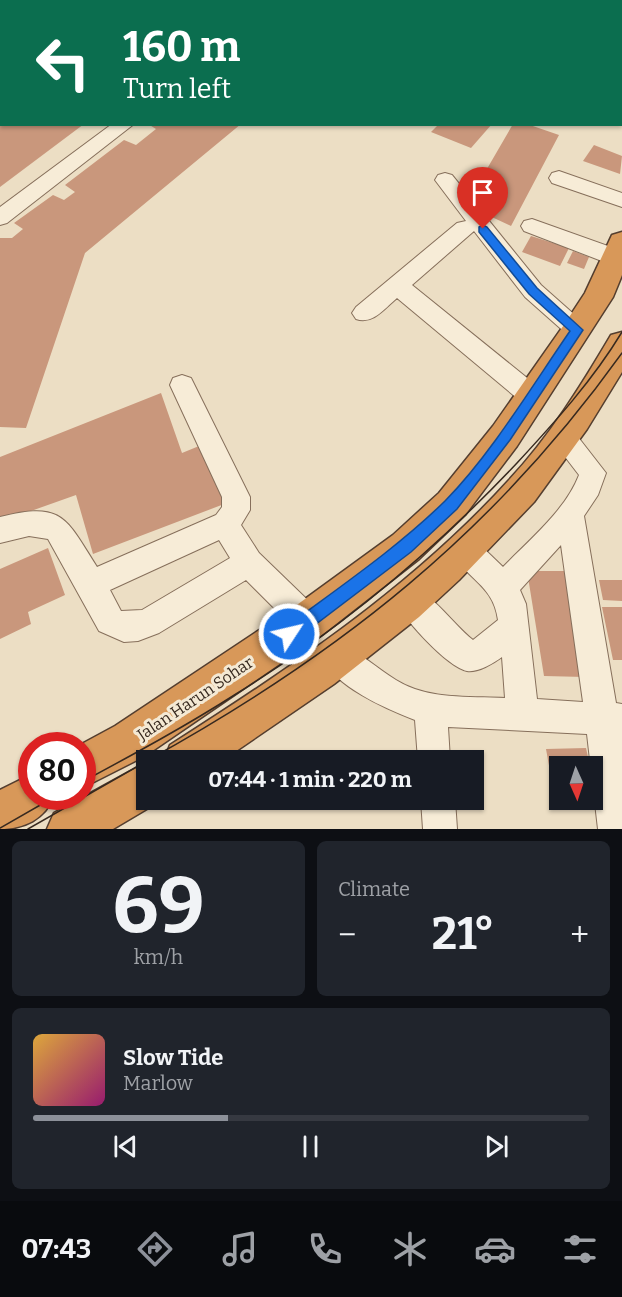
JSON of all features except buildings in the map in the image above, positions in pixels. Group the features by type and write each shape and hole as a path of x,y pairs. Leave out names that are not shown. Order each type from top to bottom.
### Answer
{"highway":[{"name":"Jalan Harun Sohar","path":"96,759 130,741 308,621 406,547 452,504 533,397 577,330 598,297 619,249"},
{"path":"200,750 256,715 337,657 466,550 523,489 562,436 622,344"},
{"path":"73,828 136,791"},
{"path":"0,814 18,804"}],"street":[{"path":"0,218 122,126"},
{"path":"560,178 622,200"},
{"path":"445,180 533,291 577,330"},
{"path":"532,226 619,249"},
{"path":"364,313 465,228"},
{"path":"397,285 533,397"},
{"path":"91,584 203,532 225,525 236,510 236,497 182,385"},
{"path":"503,587 570,513 591,482 593,473 562,436"},
{"path":"570,513 612,720 615,829"},
{"path":"0,530 27,523 54,527 58,530 91,584 110,621 124,627 147,623 249,563"},
{"path":"225,525 249,563 308,621"},
{"path":"466,550 503,587 512,604 523,715"},
{"path":"409,599 444,636 469,656 480,653 514,626"},
{"path":"337,657 387,693 430,710 612,720"},
{"path":"430,710 433,750"},
{"path":"439,810 440,829"}],"tram line":[{"path":"96,774 179,729 236,694 312,643 384,588 453,527 517,463 586,384 622,332"},
{"path":"165,750 285,677 349,632 409,584 521,477 573,418 622,353"},
{"path":"28,829 136,767"},
{"path":"0,828 32,810"}],"route":[{"path":"289,634 406,547 452,504 505,436 577,330 533,291 483,229"}]}
